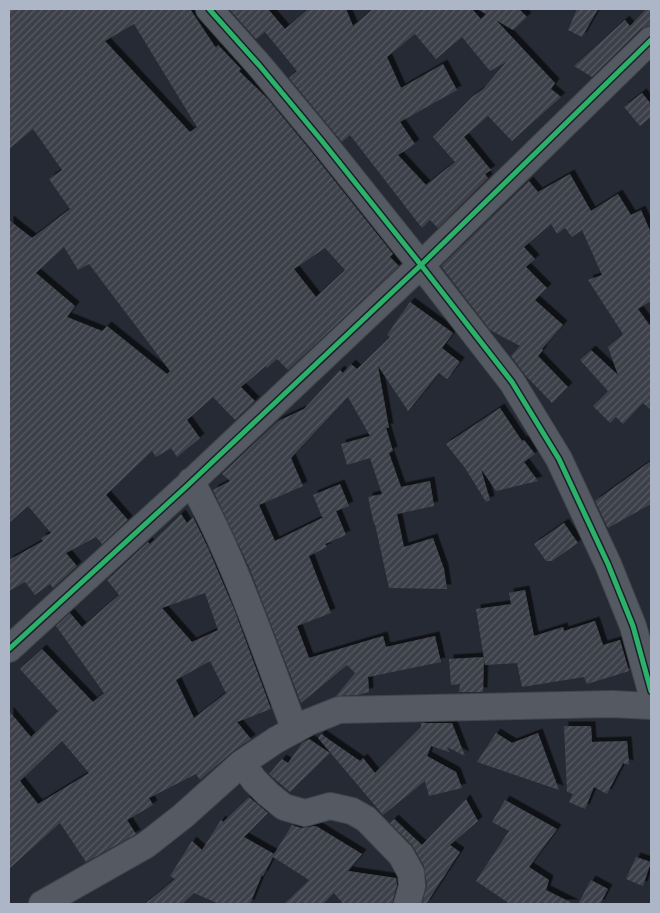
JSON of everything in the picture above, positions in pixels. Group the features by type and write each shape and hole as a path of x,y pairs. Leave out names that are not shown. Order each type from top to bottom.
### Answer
{"street":[{"path":"209,9 271,80 421,265 512,382 559,459 608,564 633,626 651,691"},
{"path":"9,649 191,481 648,50"},
{"path":"191,481 229,555 295,730"},
{"path":"42,904 146,845 183,816 242,763 309,722 339,710 612,704 651,706"},
{"path":"242,763 254,780 284,807 305,813 330,806 352,812 366,819 401,855 411,873 412,886 407,904"}],"building":[{"path":"9,9 190,9 216,48 218,45 241,69 239,71 267,98 393,254 390,257 399,266 288,370 277,359 241,387 255,401 235,420 213,397 187,420 200,438 177,457 171,448 156,457 152,451 106,495 128,520 102,544 96,537 66,553 77,566 53,588 50,584 35,595 25,582 9,591 9,560 43,541 41,538 51,533 28,506 9,523 9,220 32,238 70,209 49,179 62,170 33,129 9,149","holes":["134,24 197,127 190,132 105,41","64,247 78,270 89,264 170,371 167,374 107,326 102,331 67,317 75,306 36,273","325,248 345,270 316,297 294,269"]},
{"path":"229,9 268,9 285,29 308,9 346,9 353,26 373,9 472,9 481,19 486,14 477,9 519,9 527,17 513,30 496,20 555,83 551,89 561,97 512,141 488,116 464,137 491,170 485,174 488,178 438,228 430,220 422,228 350,135 342,142 289,78 297,71 265,32 256,39","holes":["415,34 436,59 462,37 490,71 506,62 483,89 472,97 433,137 455,162 426,185 398,155 415,144 400,122 457,90 443,64 401,88 387,57"]},
{"path":"577,9 598,9 582,37 568,30"},
{"path":"646,9 651,9 651,25 641,29 592,77 574,66 625,20 630,26"},
{"path":"642,93 651,104 651,117 640,126 624,107"},
{"path":"570,174 591,211 618,194 631,215 641,210 651,233 651,301 638,309 651,327 651,410 643,403 623,424 616,417 610,423 593,406 608,391 580,360 591,350 618,375 608,347 623,334 588,280 602,275 582,230 572,237 565,228 557,234 551,224 524,247 535,259 526,267 547,288 535,300 563,325 538,356 568,387 552,403 526,376 511,356 520,346 490,330 441,266 529,181 538,192"},
{"path":"410,302 453,333 442,348 460,362 447,379 439,373 408,411 378,366 389,428 386,428 393,451 389,453 401,487 430,481 434,506 397,514 404,547 433,538 444,569 447,589 389,588 368,497 382,494 370,458 347,465 341,444 370,436 348,397 291,458 303,486 259,505 275,541 324,517 322,517 313,495 340,484 349,506 336,511 346,535 325,544 327,547 309,556 331,613 297,626 309,658 383,636 386,647 435,636 441,662 368,677 369,692 358,695 336,696 355,673 347,665 301,703 249,567 213,490 230,481 222,474 278,421 304,409 340,370 343,373 351,364 357,369 390,337 387,335"},
{"path":"500,408 522,441 524,440 535,454 524,462 538,481 496,491 481,469 490,500 486,502 465,468 446,444"},
{"path":"651,461 651,504 608,528 595,501"},
{"path":"181,514 187,523 193,517 234,609 271,709 237,722 251,739 232,752 200,780 196,774 149,798 153,805 127,820 136,834 86,862 60,823 9,869 9,711 31,737 58,711 20,669 42,649 93,702 104,693 56,626 70,613 82,627 119,595 107,580 148,542 150,544","holes":["205,593 218,630 192,642 162,608","210,661 226,693 194,718 176,680","62,741 89,773 38,804 20,781"]},
{"path":"564,523 578,543 552,561 546,561 534,544"},
{"path":"525,590 534,636 563,627 564,631 595,621 603,645 620,640 629,671 587,684 584,677 522,687 517,663 485,665 476,609 511,604 509,593"},
{"path":"484,657 483,692 459,692 460,684 451,685 449,659"},
{"path":"421,723 452,723 465,756 447,747 449,752 431,746 427,756 456,772 462,788 429,796 425,781 383,815 318,738 321,734 360,761 363,758 375,773 421,727"},
{"path":"564,726 591,726 592,742 627,741 629,765 623,763 607,794 594,787 585,809 569,802 573,794 567,792"},
{"path":"496,733 512,743 538,733 559,790 477,762"},
{"path":"309,739 330,753 290,792 269,774 282,759 288,763 302,743"},
{"path":"249,797 268,813 244,837 274,854 292,825 301,828 316,826 362,854 348,871 396,878 397,885 392,904 343,904 334,893 323,904 284,904 309,880 273,857 262,875 250,904 219,904 194,893 182,904 145,904 175,879 170,876 192,841 202,850 221,820 223,822"},
{"path":"466,799 478,821 450,845 460,852 426,904 422,904 427,885 424,866 412,845 390,823 394,819 422,845"},
{"path":"505,800 557,829 529,867 549,880 546,890 574,904 510,904 476,881 509,831 492,822"},
{"path":"636,857 651,862 643,886 626,879"},
{"path":"591,880 608,889 600,904 578,904"}],"cycle path":[{"path":"209,9 259,65 322,141 512,382 559,459 608,564 633,626 651,691"},
{"path":"9,649 188,485 421,265 651,40"}]}
